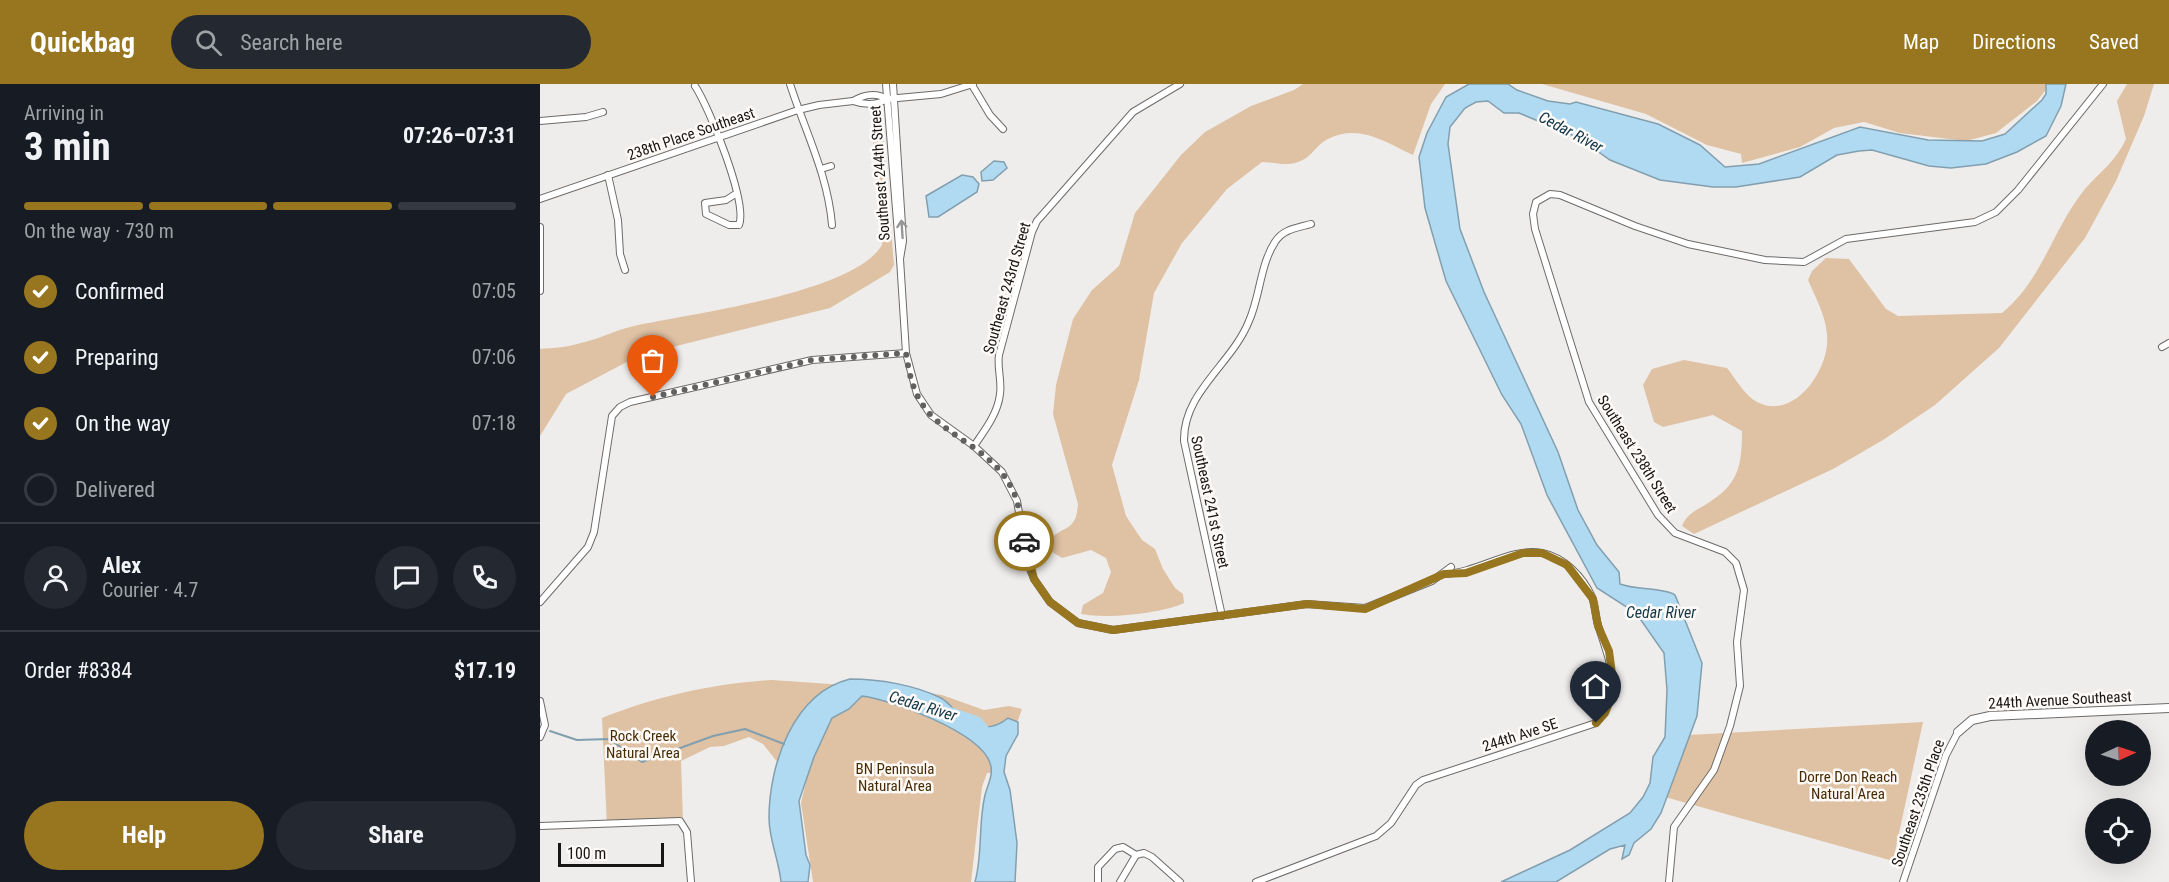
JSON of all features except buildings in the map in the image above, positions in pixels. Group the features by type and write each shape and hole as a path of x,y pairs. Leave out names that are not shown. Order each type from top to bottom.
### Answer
{"street":[{"path":"790,84 821,170 830,202 832,225"},
{"name":"Southeast 244th Street","path":"886,84 890,99 906,353 913,385 931,415 974,446"},
{"name":"Southeast 244th Street","path":"890,99 893,84"},
{"path":"941,84 941,93"},
{"name":"Southeast 243rd Street","path":"974,446 998,404 1001,392 997,368 999,355 1032,232 1037,221 1133,112 1180,84"},
{"name":"Southeast 238th Street","path":"1669,882 1674,827 1714,770 1730,726 1740,686 1737,642 1744,590 1736,563 1725,552 1675,533 1661,518 1589,402 1577,372 1535,229 1533,214 1536,202 1550,194 1560,195 1635,226 1688,244 1765,260 1804,262 1846,239 1975,222 1996,212 2018,190 2103,84"},
{"path":"972,85 990,115 1004,129"},
{"name":"238th Place Southeast","path":"540,199 798,110 853,101 860,97 880,95 890,99 941,93 972,85"},
{"path":"695,86 704,99 719,137 736,193 741,213 739,225 729,225 706,214 705,203 726,200 736,193"},
{"path":"540,122 586,117 603,112"},
{"path":"821,170 831,166"},
{"path":"608,175 618,220 620,254 625,270"},
{"name":"Southeast 241st Street","path":"1222,616 1184,441 1186,414 1242,338 1275,241 1288,230 1311,224"},
{"path":"540,227 540,291"},
{"path":"2162,347 2169,343"},
{"path":"540,602 588,547 594,532 612,416 620,407 630,402 791,364 906,353"},
{"path":"974,446 1002,472 1011,487 1017,501 1031,574 1040,590 1062,613 1078,623 1113,630 1307,604 1365,609 1444,574 1451,567"},
{"name":"244th Ave SE","path":"1256,882 1376,836 1391,823 1416,785 1423,780 1596,723 1605,713 1612,696 1609,651 1598,626 1593,599 1563,561 1542,553 1523,553 1466,573 1444,574"},
{"path":"540,701 545,725 540,737"},
{"name":"244th Avenue Southeast","path":"1958,732 1972,720 1990,716 2169,708"},
{"name":"Southeast 235th Place","path":"1903,882 1946,755 1958,732"},
{"path":"540,826 676,820 684,823 687,832 691,882"},
{"path":"1098,882 1098,867 1115,849 1123,847 1136,855"},
{"path":"1120,882 1136,855 1144,853 1152,857 1180,882"}],"green space":[{"path":"1303,84 1445,84 1431,104 1413,155 1372,136 1350,133 1328,139 1306,158 1295,163 1262,162 1227,189 1182,243 1154,293 1139,380 1112,465 1126,516 1142,540 1155,549 1163,569 1175,588 1183,594 1184,603 1161,610 1133,614 1104,616 1081,614 1083,605 1103,593 1111,572 1106,558 1091,550 1062,558 1049,550 1048,541 1075,520 1078,504 1053,414 1056,385 1073,319 1092,290 1119,266 1135,213 1181,155 1205,132 1251,106 1294,90"},
{"path":"1542,84 2047,84 2045,91 2037,101 1996,133 1966,141 1900,133 1864,122 1834,128 1800,147 1742,163 1741,154 1707,145 1646,114"},
{"path":"2127,84 2154,84 2144,116 2116,181 2085,238 1999,348 1935,405 1883,440 1833,469 1694,534 1682,526 1689,516 1716,498 1731,483 1739,465 1742,431 1713,415 1663,427 1654,422 1643,385 1652,369 1684,360 1727,368 1744,391 1757,402 1770,406 1782,405 1794,400 1813,381 1825,357 1826,328 1822,311 1808,280 1812,271 1826,258 1849,259 1886,309 1898,316 2002,313 2027,286 2074,204 2122,147 2126,139 2117,101"},
{"path":"871,114 882,123 894,265 890,272 830,308 640,355 566,394 540,436 540,349 571,345 634,326 730,308 806,289 866,262 882,245"},
{"name":"BN Peninsula Natural Area","path":"772,680 903,689 942,695 984,710 1009,706 1022,709 999,772 987,773 982,787 971,882 813,882 801,803 806,782 794,783 763,744 749,737 724,746 710,747 681,761 683,822 607,826 602,718 685,692"},
{"name":"Dorre Don Reach Natural Area","path":"1923,722 1893,861 1665,797 1689,735"}],"water":[{"name":"Cedar River","path":"1469,84 1508,84 1517,90 1548,101 1570,104 1576,102 1658,124 1700,145 1725,167 1759,164 1860,127 1928,140 1982,141 2005,134 2042,100 2046,94 2046,84 2066,84 2061,106 2046,136 2017,152 1986,164 1951,168 1929,166 1872,150 1859,151 1837,155 1800,177 1736,187 1713,187 1660,180 1610,160 1579,138 1519,113 1504,113 1488,101 1476,102 1465,108 1450,127 1448,144 1460,229 1484,292 1558,452 1578,510 1597,545 1619,572 1620,584 1665,591 1675,595 1702,663 1697,716 1661,813 1651,829 1634,843 1629,855 1622,859 1625,845 1610,849 1556,882 1501,882 1570,850 1630,813 1643,797 1650,783 1653,757 1665,737 1667,690 1664,653 1636,613 1597,588 1547,495 1521,424 1502,395 1446,281 1425,208 1419,157 1427,133 1446,97"},
{"path":"994,161 1004,162 1007,168 993,180 982,181 981,172"},
{"path":"962,175 973,177 979,184 977,192 938,217 929,217 926,196"},
{"path":"850,679 897,684 931,693 946,701 967,723 978,727 994,726 1008,718 1018,722 1018,734 1006,756 1004,772 1010,790 1017,843 1015,882 975,882 983,806 991,771 990,763 983,751 970,740 934,719 893,704 862,696 849,709 832,718 814,757 799,801 806,855 810,865 808,882 781,882 769,818 770,797 780,754 799,715 813,699 830,687"}],"waterway":[{"name":"Cedar River","path":"947,713 976,723 990,740"},
{"path":"550,731 577,740 609,739 642,762 713,736 745,729 784,744"}],"way so far":[{"path":"653,397 812,360 906,353 913,385 925,408 931,415 974,446 1002,472 1017,501 1024,541"}],"route":[{"path":"1024,541 1028,564 1034,579 1050,602 1078,623 1113,630 1307,604 1365,609 1429,583 1444,574 1466,573 1523,553 1542,553 1563,561 1593,599 1598,626 1609,651 1612,674 1612,696 1605,713 1596,723"}],"park label":[{"name":"Rock Creek Natural Area","path":"643,744"}]}
